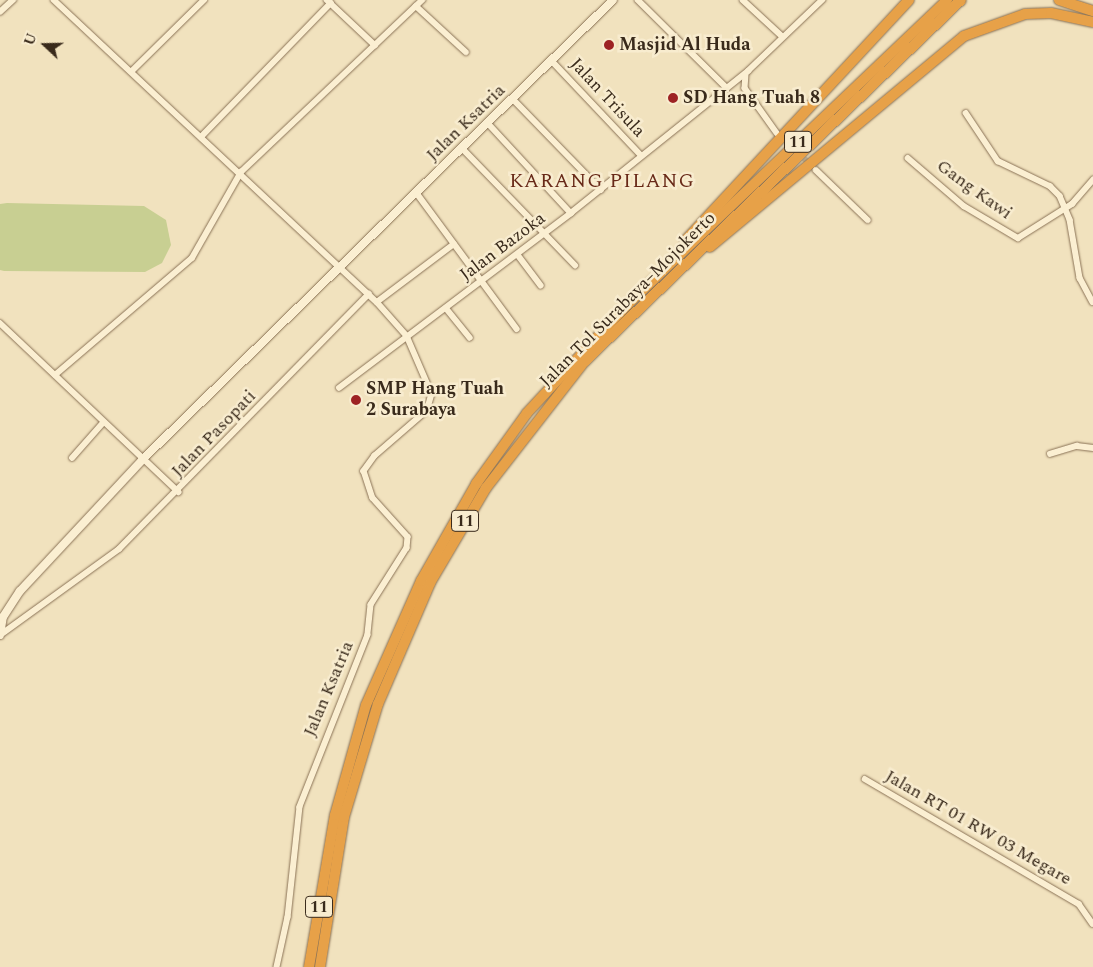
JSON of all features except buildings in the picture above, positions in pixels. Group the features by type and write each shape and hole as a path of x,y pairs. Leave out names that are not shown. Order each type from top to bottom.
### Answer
{"highway":[{"path":"648,284 908,0"},
{"name":"Jalan Tol Surabaya–Mojokerto","path":"309,967 333,848 366,705 440,543 528,413 648,284 947,0"},
{"name":"Jalan Tol Surabaya–Mojokerto","path":"340,816 381,695 449,547 516,443 558,390 671,276 961,0"},
{"path":"1059,0 1093,11"},
{"path":"671,276 964,36 1025,14 1051,13 1093,22"},
{"name":"Jalan Tol Surabaya–Mojokerto","path":"320,967 333,848"}],"street":[{"path":"0,12 13,0"},
{"path":"54,0 242,172 338,266"},
{"path":"132,71 204,0"},
{"path":"55,376 192,258 242,172 422,0"},
{"name":"Jalan Ksatria","path":"1,634 3,617 20,591 142,460 338,266 613,0"},
{"path":"638,0 728,88"},
{"path":"744,0 782,36"},
{"name":"Jalan Bazoka","path":"339,388 407,336 483,282 728,88 822,0"},
{"path":"202,136 329,2 375,45"},
{"path":"416,6 466,52"},
{"name":"Jalan Trisula","path":"552,61 641,155"},
{"path":"748,71 745,88 777,133"},
{"path":"512,98 601,190"},
{"path":"966,113 991,155 1050,186 1065,206 1080,278 1093,302"},
{"path":"488,122 571,213"},
{"path":"462,148 575,265"},
{"name":"Gang Kawi","path":"908,158 964,206 1018,238 1065,206 1093,180"},
{"path":"816,170 868,220"},
{"path":"416,192 517,329"},
{"path":"377,302 454,244"},
{"path":"518,255 541,285"},
{"name":"Jalan Ksatria","path":"277,967 288,917 300,807 368,635 371,605 407,548 408,537 373,498 364,471 431,403 429,384 407,336 377,302 338,266"},
{"name":"Jalan Pasopati","path":"1,634 72,585 119,549 179,492 369,294"},
{"path":"446,308 470,338"},
{"path":"0,323 142,460 179,492"},
{"path":"72,458 103,423"},
{"path":"1050,454 1077,446 1093,448"},
{"name":"Jalan RT 01 RW 03 Megare","path":"865,779 1079,904 1093,924"}],"green space":[{"path":"0,204 144,206 166,220 171,245 162,263 145,272 0,270"}],"tunnel":[{"path":"780,135 811,165"}],"place":[{"name":"Masjid Al Huda","path":"609,45"},
{"name":"SD Hang Tuah 8","path":"673,98"},
{"name":"SMP Hang Tuah 2 Surabaya","path":"356,400"}],"district":[{"name":"KARANG PILANG","path":"602,181"}]}
